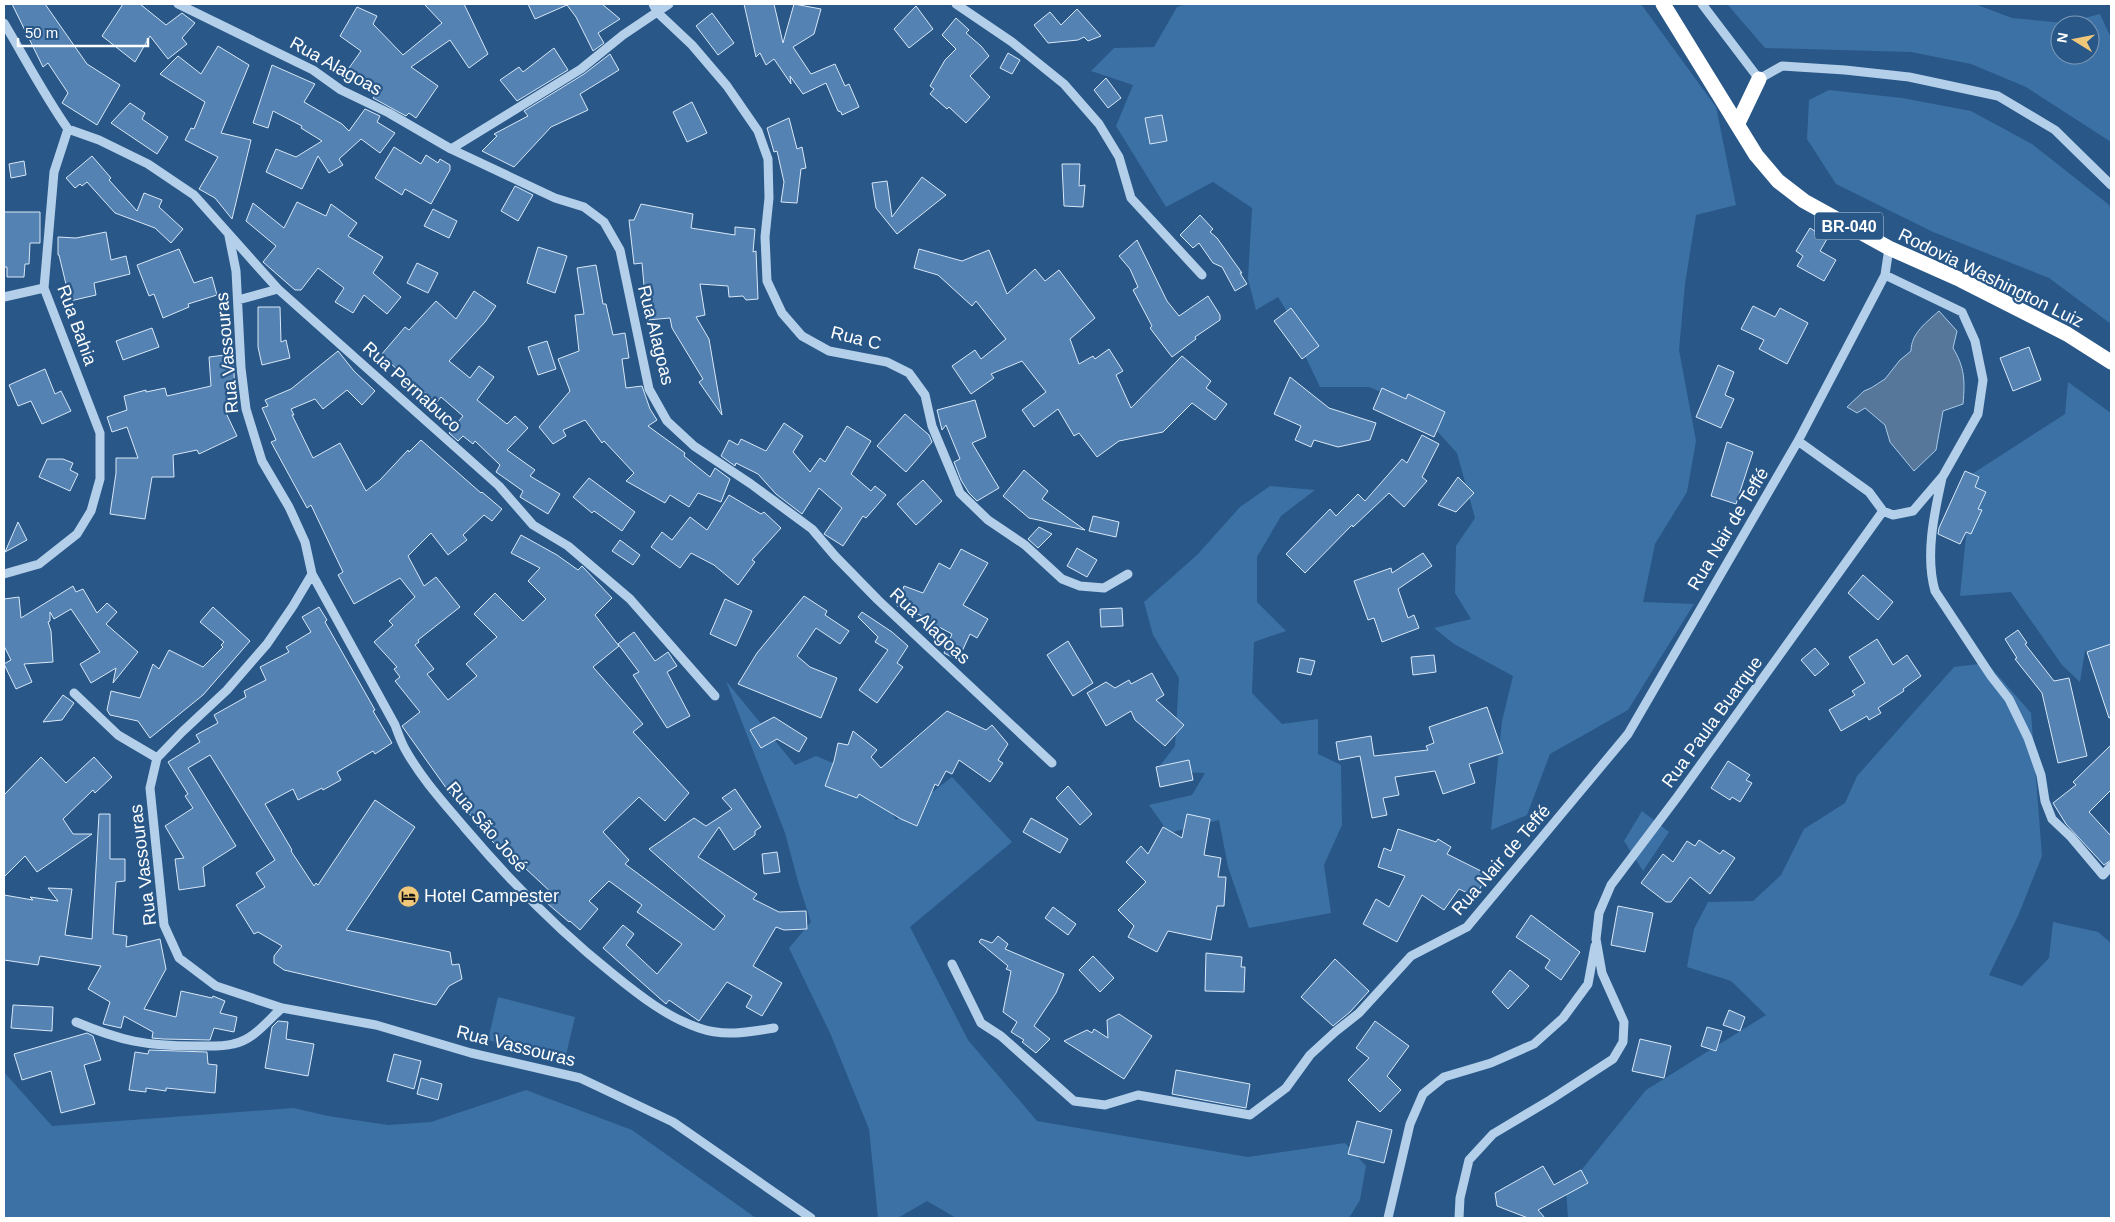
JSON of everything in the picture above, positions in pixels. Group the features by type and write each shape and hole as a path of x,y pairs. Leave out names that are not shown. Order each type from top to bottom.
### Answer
{"highway":[{"name":"Rodovia Washington Luiz","path":"1663,4 1756,155 1778,181 1804,202 1888,248 1961,280 2067,334 2111,362"},
{"path":"1738,123 1759,78"}],"street":[{"name":"Rua Alagoas","path":"178,4 313,70 342,90 389,113 451,149 555,198 584,206 604,222 620,250 649,388 667,422 694,446 751,484 812,529 835,556 878,600 1052,764"},
{"path":"451,149 581,69 655,8 669,4"},
{"path":"956,4 1012,42 1064,84 1099,124 1119,157 1131,198 1202,275"},
{"path":"1702,4 1759,78 1782,66 1845,70 1909,77 1998,96 2055,130 2110,180"},
{"name":"Rua C","path":"655,8 692,45 728,86 758,131 768,160 769,198 765,237 767,281 782,313 802,336 829,351 887,362 909,373 925,395 932,426 960,493 988,520 1025,545 1062,579 1080,586 1104,588 1128,574"},
{"path":"4,23 39,81 46,97 68,128"},
{"name":"Rua Pernabuco","path":"68,128 99,140 148,164 194,195 278,290 498,486 533,525 568,546 630,599 715,696"},
{"name":"Rua Bahia","path":"4,574 39,564 77,534 91,511 100,479 100,433 44,288 54,172 68,128"},
{"name":"Rua Vassouras","path":"229,236 236,271 241,368 246,409 262,461 289,506 305,542 312,574"},
{"name":"Rua Nair de Teffé","path":"952,964 981,1023 1001,1036 1074,1101 1105,1105 1138,1095 1250,1116 1286,1088 1310,1055 1335,1032 1359,1014 1411,956 1467,928 1628,734 1798,441 1885,275 1888,248"},
{"path":"1798,441 1869,492 1883,511 1893,515 1913,511 1943,476 1978,414 1983,380 1975,341 1962,312 1885,275"},
{"path":"4,296 44,288"},
{"path":"238,300 278,290"},
{"path":"1943,476 1936,507 1932,541 1930,575 1935,591 1991,676 2009,699 2028,738 2041,775 2045,802 2052,819 2071,837 2103,875 2111,866"},
{"name":"Rua Paula Buarque","path":"1459,1218 1460,1198 1469,1160 1492,1134 1550,1100 1613,1059 1623,1042 1624,1022 1602,973 1596,939 1599,913 1611,885 1678,796 1883,511"},
{"path":"74,693 118,735 157,758 227,690 267,644 312,574"},
{"name":"Rua São José","path":"312,574 416,768 502,871 579,947 637,993 675,1018 701,1029 726,1033 748,1033 774,1028"},
{"name":"Rua Vassouras","path":"157,758 150,788 164,925 179,958 216,986 282,1008 376,1026 471,1053 580,1078 673,1122 811,1218"},
{"path":"1388,1218 1410,1124 1423,1094 1444,1077 1491,1063 1534,1044 1564,1018 1588,984 1596,939"},
{"path":"76,1022 109,1036 146,1045 202,1046 234,1044 257,1033 282,1008"}],"shaded area":[{"path":"1185,4 1641,4 1716,107 1736,205 1696,215 1685,284 1679,350 1696,441 1687,492 1655,544 1643,602 1694,604 1628,710 1550,754 1527,815 1491,830 1502,721 1513,676 1454,644 1434,628 1471,619 1455,593 1456,546 1475,518 1457,453 1413,405 1369,387 1320,387 1298,341 1289,315 1278,297 1256,310 1248,279 1252,208 1213,182 1166,207 1116,126 1133,85 1091,71 1114,48 1154,47 1177,7"},
{"path":"1727,4 1975,4 2012,18 2050,22 2050,65 2100,65 2100,15 2096,15 2100,14 2111,38 2111,142 2026,87 1971,64 1911,52 1765,48"},
{"path":"1829,90 1902,98 1971,111 2032,144 2108,204 2111,207 2111,324 2049,278 1933,232 1836,184 1807,139 1809,100"},
{"path":"1939,311 1957,331 1953,348 1960,362 1963,375 1963,404 1943,411 1936,450 1914,471 1890,442 1885,425 1865,408 1857,413 1847,407 1864,391 1885,379 1900,360 1911,351 1914,339 1920,328"},
{"path":"2068,382 2111,413 2111,654 2085,651 2080,682 2062,665 2011,592 1960,596 1972,474 2065,414"},
{"path":"1270,486 1315,490 1281,516 1257,557 1257,602 1286,631 1254,642 1252,693 1282,724 1318,719 1318,754 1341,765 1342,825 1324,865 1331,913 1249,928 1228,867 1219,820 1169,833 1149,805 1192,795 1205,773 1156,771 1175,746 1179,678 1153,635 1144,602 1198,554 1240,507"},
{"path":"1987,663 2031,713 2042,856 2018,916 1989,975 2022,986 2049,958 2053,922 2098,932 2111,943 2111,1218 1568,1218 1566,1189 1646,1090 1766,1015 1731,981 1687,967 1694,929 1708,902 1753,901 1781,875 1804,829 1845,803 1857,776 1954,667"},
{"path":"726,681 795,765 816,756 870,778 896,820 952,777 1012,842 910,927 968,1040 1037,1121 1248,1157 1345,1143 1366,1166 1360,1200 1349,1218 956,1218 927,1201 898,1218 878,1218 869,1129 830,1033 789,948 811,922 785,833"},
{"path":"1642,811 1669,832 1643,871 1624,841"},
{"path":"498,997 575,1017 565,1059 488,1040"},
{"path":"4,1072 52,1126 294,1108 328,1116 388,1125 431,1122 526,1090 632,1130 756,1218 4,1218"}],"building":[{"path":"12,4 45,4 87,64 120,85 97,125 62,103 68,93 48,63 43,67"},
{"path":"123,4 140,4 166,25 182,13 195,23 182,38 187,44 168,59 150,36 135,62 102,36"},
{"path":"424,4 464,4 488,54 469,68 450,40 411,67 438,86 416,118 409,113 406,116 373,98 376,94 349,68 361,51 340,36 357,7 377,16 373,24 403,55 442,23"},
{"path":"528,4 602,4 620,19 598,33 604,43 593,51 576,17 567,5 535,19"},
{"path":"744,4 774,4 783,43 794,4 821,9 814,34 793,47 811,74 835,64 845,86 849,84 859,107 842,115 838,111 826,83 803,94 790,76 791,84 774,59 766,65 760,53 756,57"},
{"path":"916,6 933,29 909,48 894,29"},
{"path":"1077,9 1101,36 1088,41 1084,37 1078,40 1048,43 1034,25 1050,12 1061,25"},
{"path":"712,13 734,43 718,55 696,26"},
{"path":"956,18 969,30 966,33 989,56 970,76 990,97 966,123 949,107 947,109 930,94 934,89 930,86 945,60 956,49 942,35"},
{"path":"218,46 249,65 221,133 251,140 232,219 215,198 199,189 218,157 185,140 191,128 194,129 205,102 160,74 178,56 201,74"},
{"path":"554,48 568,70 517,101 500,80 519,67 523,72"},
{"path":"1008,53 1020,60 1012,74 1000,68"},
{"path":"610,54 619,70 580,94 588,110 551,127 514,167 482,151 497,136 494,134 528,116 524,111 584,74"},
{"path":"272,65 315,84 304,102 342,124 349,131 365,109 380,116 377,122 395,133 380,153 361,139 339,159 343,165 329,173 318,156 302,189 266,172 276,149 296,157 322,141 301,128 302,126 273,111 268,128 253,123"},
{"path":"1106,78 1121,98 1108,108 1094,90"},
{"path":"692,102 707,133 687,142 673,112"},
{"path":"130,103 145,113 142,119 168,137 157,154 111,123"},
{"path":"1162,115 1167,141 1150,144 1145,118"},
{"path":"789,118 797,149 802,147 806,168 801,169 797,203 781,202 784,182 777,151 774,152 767,128"},
{"path":"394,147 421,164 426,155 438,163 440,159 450,165 450,170 431,204 405,189 402,195 375,178"},
{"path":"92,156 111,178 109,180 137,211 144,193 162,200 159,207 183,229 171,243 155,228 115,213 87,182 75,188 66,178"},
{"path":"24,161 26,175 11,178 9,164"},
{"path":"1062,164 1080,164 1079,186 1085,185 1083,207 1064,206"},
{"path":"922,177 946,195 897,234 876,208 872,183 887,181 892,217"},
{"path":"515,186 533,195 518,221 501,211"},
{"path":"297,202 326,216 331,204 357,223 348,236 383,257 373,273 401,297 387,314 364,295 353,313 335,302 344,288 318,268 301,290 295,290 263,262 276,246 246,221 253,203 284,228"},
{"path":"641,204 693,214 691,228 735,235 735,227 755,229 753,252 756,251 758,299 746,300 743,296 729,297 728,286 700,284 705,315 696,317 709,339 722,415 699,382 703,379 672,328 670,318 647,320 642,263 634,264 629,220 634,220"},
{"path":"433,209 457,221 449,238 424,226"},
{"path":"4,212 40,212 40,243 30,243 29,264 25,264 24,277 7,277 7,267 4,267"},
{"path":"1200,215 1213,229 1210,232 1217,238 1242,273 1240,273 1247,284 1235,291 1222,267 1213,263 1199,243 1193,248 1180,235"},
{"path":"1810,228 1827,239 1820,251 1836,260 1824,281 1797,266 1803,256 1796,251"},
{"path":"106,232 111,260 126,256 130,274 94,283 96,295 70,301 58,255 58,237 76,238"},
{"path":"1137,240 1167,301 1179,316 1208,296 1220,315 1220,320 1195,337 1196,339 1172,357 1150,328 1152,326 1133,290 1138,287 1130,269 1119,256"},
{"path":"538,247 567,256 555,293 527,283"},
{"path":"179,249 194,283 212,277 217,295 188,304 189,307 163,318 154,294 149,296 137,265"},
{"path":"919,249 962,261 989,250 1007,294 1035,269 1045,281 1059,270 1095,318 1070,339 1079,364 1093,356 1095,359 1109,349 1123,371 1116,375 1131,408 1182,356 1211,381 1206,388 1227,404 1215,420 1192,403 1163,432 1119,441 1097,457 1079,433 1074,436 1058,409 1034,427 1022,410 1046,392 1022,361 991,374 994,378 971,394 952,366 975,350 981,359 1006,339 976,301 972,306 938,275 914,268"},
{"path":"417,263 438,273 428,293 407,283"},
{"path":"596,265 603,304 606,304 613,335 625,333 629,358 622,359 626,388 642,386 650,409 657,420 648,426 685,453 684,456 710,477 715,468 730,479 721,502 698,493 689,507 670,495 665,503 626,481 634,473 604,441 602,443 585,420 563,430 566,436 553,444 539,427 570,391 558,359 579,351 575,315 584,314 577,268"},
{"path":"474,291 496,306 485,322 449,361 470,378 479,366 494,377 477,400 507,424 515,416 528,428 507,450 535,470 530,476 560,494 548,514 520,497 523,491 496,472 500,465 475,441 473,444 463,436 458,441 449,433 463,416 441,397 437,402 381,355 405,327 409,330 436,301 456,319"},
{"path":"1753,306 1775,317 1780,308 1808,323 1787,364 1759,349 1764,340 1741,329"},
{"path":"258,307 280,307 281,342 286,340 290,358 262,365 258,347"},
{"path":"1291,308 1319,346 1302,359 1274,321"},
{"path":"152,328 159,347 123,360 116,341"},
{"path":"547,341 556,369 538,375 528,347"},
{"path":"2029,347 2041,380 2013,391 2000,358"},
{"path":"338,351 354,371 375,391 362,405 347,390 323,409 315,399 291,409 294,415 292,415 313,458 340,443 366,491 380,480 408,450 409,452 421,440 502,509 492,521 484,515 463,535 467,540 448,555 431,533 408,556 424,586 436,577 460,607 418,640 419,642 415,645 434,669 427,674 448,700 477,676 466,664 497,637 474,614 495,593 523,621 546,599 528,581 540,568 511,553 521,535 557,555 578,570 582,566 612,598 595,615 619,646 593,667 643,724 633,732 689,793 665,821 639,797 603,832 629,860 625,864 714,930 725,916 649,849 694,818 706,826 732,809 722,798 735,789 761,827 755,831 755,835 734,850 719,827 698,857 757,894 753,899 779,912 806,911 807,929 784,930 776,927 753,966 782,983 762,1016 746,1007 752,996 727,982 699,1021 669,1000 666,1004 603,948 623,925 634,934 626,945 657,974 682,944 637,912 642,905 609,881 589,901 598,909 580,930 569,922 548,904 555,896 525,868 520,873 505,857 506,855 471,820 473,818 449,792 402,726 420,712 395,681 400,677 394,669 397,667 374,642 393,625 389,621 415,597 400,578 354,604 338,575 343,572 311,505 307,508 271,442 276,440 262,408 268,406 265,400 291,389"},
{"path":"233,354 236,411 225,411 237,436 199,454 197,450 173,455 174,477 152,477 145,519 110,514 116,473 116,458 138,458 127,427 112,432 107,417 127,410 124,396 146,390 146,392 165,388 167,396 211,386 209,357"},
{"path":"1718,365 1734,372 1725,395 1734,399 1721,428 1696,417"},
{"path":"45,369 55,394 61,391 71,411 42,424 31,401 18,406 9,385"},
{"path":"1290,377 1329,408 1376,423 1370,440 1338,447 1314,440 1311,447 1295,440 1301,426 1274,414"},
{"path":"1382,388 1406,399 1408,394 1445,412 1434,437 1373,409"},
{"path":"975,400 986,437 972,443 999,488 977,501 969,493 961,480 954,462 960,459 946,425 942,430 937,410"},
{"path":"905,414 929,435 932,442 906,472 877,446"},
{"path":"784,423 803,436 793,452 810,472 820,458 825,462 847,426 871,441 851,474 871,491 875,486 886,495 866,518 863,516 843,546 824,534 842,508 819,488 802,514 776,494 758,474 736,463 735,466 721,456 729,440 738,445 741,439 766,451"},
{"path":"1422,435 1439,444 1422,477 1427,481 1404,507 1389,493 1353,527 1352,525 1305,573 1286,554 1330,509 1336,516 1358,494 1365,501 1402,459 1407,463"},
{"path":"1727,442 1753,452 1736,504 1711,496"},
{"path":"47,459 63,459 73,463 70,470 78,474 70,491 39,477"},
{"path":"1024,470 1048,491 1042,499 1085,530 1029,518 1003,496"},
{"path":"1965,471 1979,477 1975,487 1986,492 1978,509 1982,510 1971,534 1966,532 1960,544 1938,534"},
{"path":"1458,477 1474,493 1456,512 1438,505"},
{"path":"589,478 635,512 622,531 594,511 592,513 573,497"},
{"path":"923,480 942,501 916,525 897,504"},
{"path":"729,495 761,514 764,512 781,528 752,560 755,562 738,585 714,565 691,553 680,568 651,547 662,532 672,540 690,517 707,530"},
{"path":"1093,516 1119,522 1116,537 1089,531"},
{"path":"18,522 27,540 5,552"},
{"path":"1039,527 1052,534 1038,548 1028,539"},
{"path":"620,540 640,555 633,565 612,551"},
{"path":"1077,548 1097,560 1087,577 1067,566"},
{"path":"961,549 988,563 963,605 988,619 977,638 970,634 958,660 944,653 952,634 924,619 925,617 897,606 904,586 923,593 939,563 950,569"},
{"path":"1423,553 1432,566 1398,589 1408,618 1414,615 1419,628 1382,642 1374,618 1368,620 1354,581 1391,568 1392,573"},
{"path":"1863,575 1893,602 1878,620 1848,593"},
{"path":"73,586 76,592 83,589 97,613 107,603 117,612 106,624 138,652 113,683 116,668 91,683 80,664 100,652 71,609 54,619 50,612 50,621 48,622 51,631 53,662 24,664 32,682 16,689 4,664 11,660 4,646 4,599 19,597 21,618"},
{"path":"804,596 827,611 825,615 849,631 840,644 816,628 797,656 810,667 837,678 821,718 738,684 757,653"},
{"path":"725,599 752,611 736,646 710,634"},
{"path":"213,607 250,641 203,695 150,738 138,721 110,715 107,710 111,691 140,698 153,664 159,669 169,650 203,667 223,647 221,645 224,642 200,622"},
{"path":"319,607 327,620 325,622 392,743 375,754 373,751 337,772 341,780 323,790 322,788 298,800 293,789 265,804 291,851 314,886 316,883 318,885 375,800 415,827 346,930 450,952 452,965 459,964 462,979 449,986 436,1005 284,970 274,963 274,956 282,946 258,932 254,934 236,905 265,887 256,873 275,860 210,755 188,768 236,846 203,867 205,886 179,890 175,859 184,858 165,826 193,808 185,796 188,794 168,762 200,742 196,735 218,723 214,715 246,697 244,691 266,680 260,667 289,652 286,647 311,632 302,617"},
{"path":"1122,608 1123,626 1101,627 1100,609"},
{"path":"862,612 892,632 908,646 897,663 903,667 877,703 859,690 888,650 875,642 878,637 858,617"},
{"path":"2018,630 2027,643 2025,644 2054,681 2069,678 2087,756 2058,763 2042,693 2015,659 2017,658 2005,639"},
{"path":"634,632 655,661 668,652 677,666 667,672 690,716 667,728 633,675 639,672 618,644"},
{"path":"1877,639 1893,665 1907,655 1921,676 1903,689 1904,691 1878,708 1881,713 1869,720 1867,716 1841,731 1829,710 1855,695 1852,691 1865,683 1849,657"},
{"path":"1068,641 1093,683 1073,696 1047,655"},
{"path":"2111,644 2111,717 2109,718 2087,652"},
{"path":"1815,648 1829,664 1815,676 1801,660"},
{"path":"1434,655 1436,672 1413,675 1411,657"},
{"path":"1300,658 1315,661 1311,675 1297,672"},
{"path":"1152,673 1164,695 1156,700 1184,725 1165,746 1135,720 1131,711 1106,726 1087,693 1106,682 1115,688 1129,680 1131,684"},
{"path":"63,695 74,703 62,720 43,722"},
{"path":"1487,707 1503,753 1469,764 1475,783 1443,794 1435,771 1395,777 1399,795 1383,798 1387,815 1372,818 1360,756 1339,760 1336,742 1371,736 1374,756 1428,750 1426,746 1434,743 1429,727"},
{"path":"947,711 986,730 992,725 1008,744 998,760 1003,763 990,782 959,760 952,774 946,771 938,786 935,784 917,826 901,819 859,794 857,798 825,786 838,743 848,745 853,731 877,750 871,757 881,768"},
{"path":"774,717 807,738 799,752 777,739 761,748 750,730"},
{"path":"2111,745 2111,790 2089,812 2111,836 2111,860 2104,865 2066,824 2053,803 2076,785 2073,782"},
{"path":"41,757 66,783 94,757 112,777 95,793 93,790 63,819 73,834 92,834 37,872 25,856 4,877 4,795"},
{"path":"1189,760 1193,780 1160,787 1156,767"},
{"path":"1728,761 1750,775 1746,780 1752,783 1740,802 1732,797 1730,800 1711,788"},
{"path":"1068,786 1092,814 1080,825 1056,798"},
{"path":"99,814 110,814 110,859 125,859 125,881 116,882 113,934 127,936 126,947 160,939 166,969 144,1009 176,1017 181,991 212,998 213,996 225,1001 220,1013 237,1017 234,1032 214,1028 210,1040 163,1039 152,1038 153,1032 124,1016 121,1028 103,1024 110,1002 88,989 101,966 40,956 38,965 4,960 4,895 33,900 30,897 58,901 48,888 72,889 65,935 92,939"},
{"path":"1187,814 1210,819 1204,855 1221,858 1218,877 1226,877 1224,906 1217,906 1211,940 1168,931 1157,952 1128,937 1134,926 1118,910 1146,882 1126,862 1141,846 1148,854 1163,827 1182,838"},
{"path":"1031,818 1068,839 1060,853 1023,832"},
{"path":"1398,829 1436,842 1438,839 1451,847 1447,854 1487,874 1476,897 1459,889 1444,910 1422,895 1397,942 1363,924 1376,899 1389,907 1405,876 1378,867 1384,848 1391,851"},
{"path":"1699,840 1720,854 1723,850 1735,858 1710,894 1690,877 1671,902 1666,902 1641,883 1663,854 1673,862 1687,841 1695,846"},
{"path":"777,852 780,872 764,874 762,854"},
{"path":"1618,906 1653,913 1645,952 1611,945"},
{"path":"1053,907 1076,924 1068,935 1045,918"},
{"path":"1531,915 1580,952 1561,980 1545,968 1550,960 1516,937"},
{"path":"998,936 1008,944 1005,949 1064,974 1056,993 1034,1026 1050,1039 1036,1053 1022,1042 1024,1040 1011,1032 1017,1022 1003,1012 1011,971 1006,969 1008,966 979,942 981,939 992,943"},
{"path":"1206,953 1242,957 1241,967 1245,967 1244,992 1205,991"},
{"path":"1093,956 1114,978 1100,992 1079,970"},
{"path":"1335,959 1369,991 1350,1012 1333,1026 1301,997"},
{"path":"1510,970 1529,986 1508,1009 1492,992"},
{"path":"13,1005 53,1007 52,1031 11,1028"},
{"path":"1729,1010 1745,1017 1740,1031 1723,1025"},
{"path":"1119,1014 1152,1036 1124,1079 1064,1041 1087,1030 1092,1033 1094,1029 1108,1038 1107,1020"},
{"path":"278,1021 288,1022 286,1039 314,1044 308,1076 265,1068 272,1027"},
{"path":"1375,1021 1409,1046 1387,1076 1401,1090 1380,1112 1348,1080 1369,1058 1356,1048"},
{"path":"1707,1027 1722,1031 1716,1051 1701,1046"},
{"path":"87,1033 93,1036 101,1060 84,1065 95,1104 61,1113 51,1071 22,1080 14,1054"},
{"path":"1640,1039 1671,1046 1664,1078 1632,1071"},
{"path":"149,1050 207,1052 208,1064 217,1065 215,1093 166,1088 166,1091 146,1088 146,1092 129,1090 135,1052 148,1054"},
{"path":"394,1054 421,1061 414,1089 387,1081"},
{"path":"1176,1070 1250,1084 1246,1108 1172,1094"},
{"path":"421,1078 442,1084 438,1100 417,1094"},
{"path":"1357,1121 1392,1130 1384,1163 1348,1154"},
{"path":"1543,1166 1554,1185 1581,1170 1588,1183 1538,1210 1545,1218 1528,1218 1497,1206 1495,1193"}],"place":[{"name":"Hotel Campester","path":"408,896"}]}
